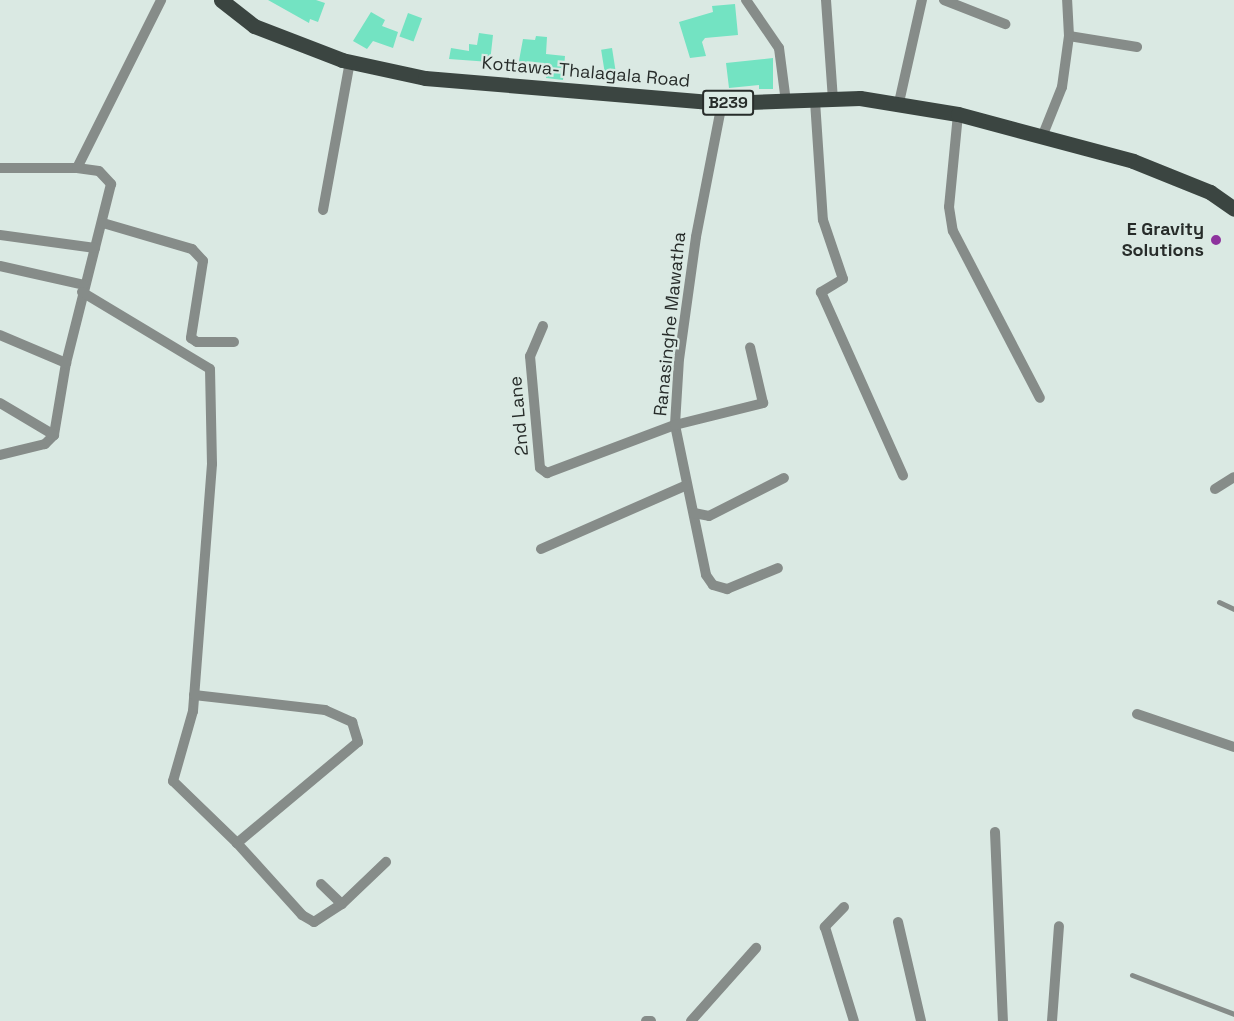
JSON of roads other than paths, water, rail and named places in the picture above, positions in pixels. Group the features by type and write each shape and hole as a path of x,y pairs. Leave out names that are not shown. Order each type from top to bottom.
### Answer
{"main road":[{"name":"Kottawa-Thalagala Road","path":"221,0 254,26 347,61 425,78 722,103 860,98 898,107 958,114 1133,161 1210,192 1234,209"}],"street":[{"path":"78,168 161,0"},
{"path":"746,0 779,48 786,102"},
{"path":"826,0 833,100"},
{"path":"944,0 1005,24"},
{"path":"1042,137 1062,87 1069,36 1067,0"},
{"path":"898,107 921,1"},
{"path":"1069,36 1137,47"},
{"path":"321,206 347,61"},
{"path":"815,101 823,220 843,279 820,292 903,475"},
{"name":"Ranasinghe Mawatha","path":"722,103 696,237 679,359 675,425 706,575 713,585 727,588 778,568"},
{"path":"958,114 949,207 953,231 1040,398"},
{"path":"0,168 78,168 99,171 111,184 66,363 54,435 45,444 0,455"},
{"path":"103,223 192,249 203,261 191,338 197,342 234,342"},
{"path":"0,235 95,248"},
{"path":"0,266 83,289 210,369 212,464 194,695 173,781 237,843 307,919 314,922 323,920 386,862"},
{"name":"2nd Lane","path":"543,326 530,356 540,468 547,472 559,470 675,425"},
{"path":"0,335 66,363"},
{"path":"675,425 763,403 750,347"},
{"path":"0,403 54,435"},
{"path":"1215,489 1234,477"},
{"path":"694,513 709,516 784,478"},
{"path":"541,549 687,485"},
{"path":"194,695 325,710 352,722 358,742 237,843"},
{"path":"1137,714 1234,747"},
{"path":"995,832 1003,1021"},
{"path":"321,884 342,904"},
{"path":"844,907 825,927 854,1021"},
{"path":"898,922 921,1021"},
{"path":"1052,1021 1059,926"},
{"path":"691,1021 756,948"},
{"path":"646,1021 651,1021"}],"lane":[{"path":"1219,602 1234,609"},
{"path":"1132,975 1234,1014"}],"place":[{"name":"E Gravity Solutions","path":"1216,240"}]}
